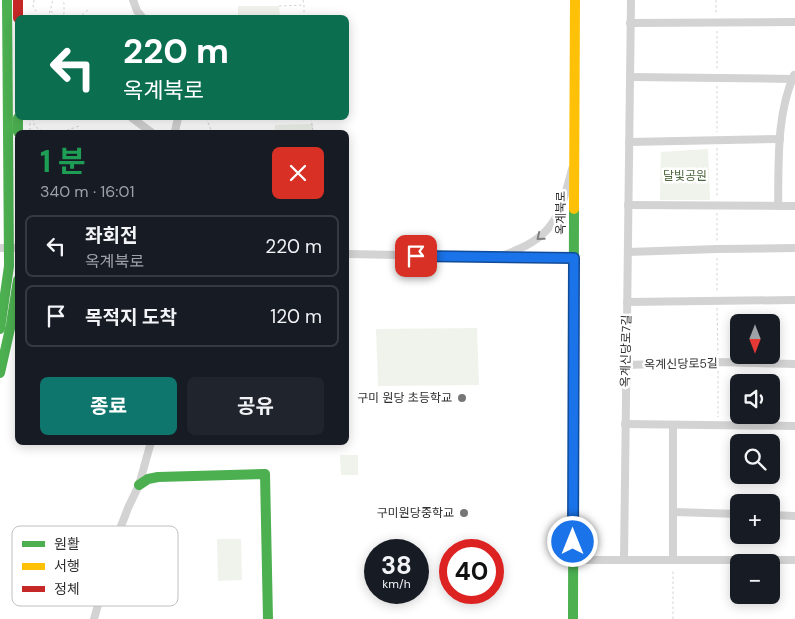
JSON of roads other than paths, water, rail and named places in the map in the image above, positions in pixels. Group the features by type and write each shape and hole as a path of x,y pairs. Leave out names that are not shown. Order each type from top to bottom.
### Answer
{"street":[{"path":"0,328 7,288 9,248 7,0"},
{"path":"18,0 18,15"},
{"path":"133,0 141,15"},
{"name":"옥계북로","path":"573,619 575,0"},
{"name":"옥계신당로7길","path":"624,560 631,0"},
{"path":"630,23 795,22"},
{"path":"630,78 794,77 782,114 778,206"},
{"path":"135,120 148,130"},
{"path":"629,142 780,139"},
{"path":"486,257 507,254 527,246 545,233 559,214 574,162"},
{"path":"628,205 795,206"},
{"path":"628,252 795,248"},
{"path":"349,254 574,258"},
{"path":"627,302 795,300"},
{"path":"0,372 12,324 15,302"},
{"name":"옥계신당로5길","path":"626,365 718,362 795,364"},
{"path":"626,424 795,426"},
{"path":"673,425 673,560"},
{"path":"121,526 139,485 150,445"},
{"path":"139,485 148,479 158,477 265,474 268,619"},
{"path":"674,512 730,514"},
{"path":"780,515 795,516"},
{"path":"573,560 795,560"},
{"path":"94,619 98,606"}],"place":[{"name":"구미 원당 초등학교","path":"462,398"},
{"name":"구미원당중학교","path":"464,513"}],"park label":[{"name":"달빛공원","path":"685,176"}]}
